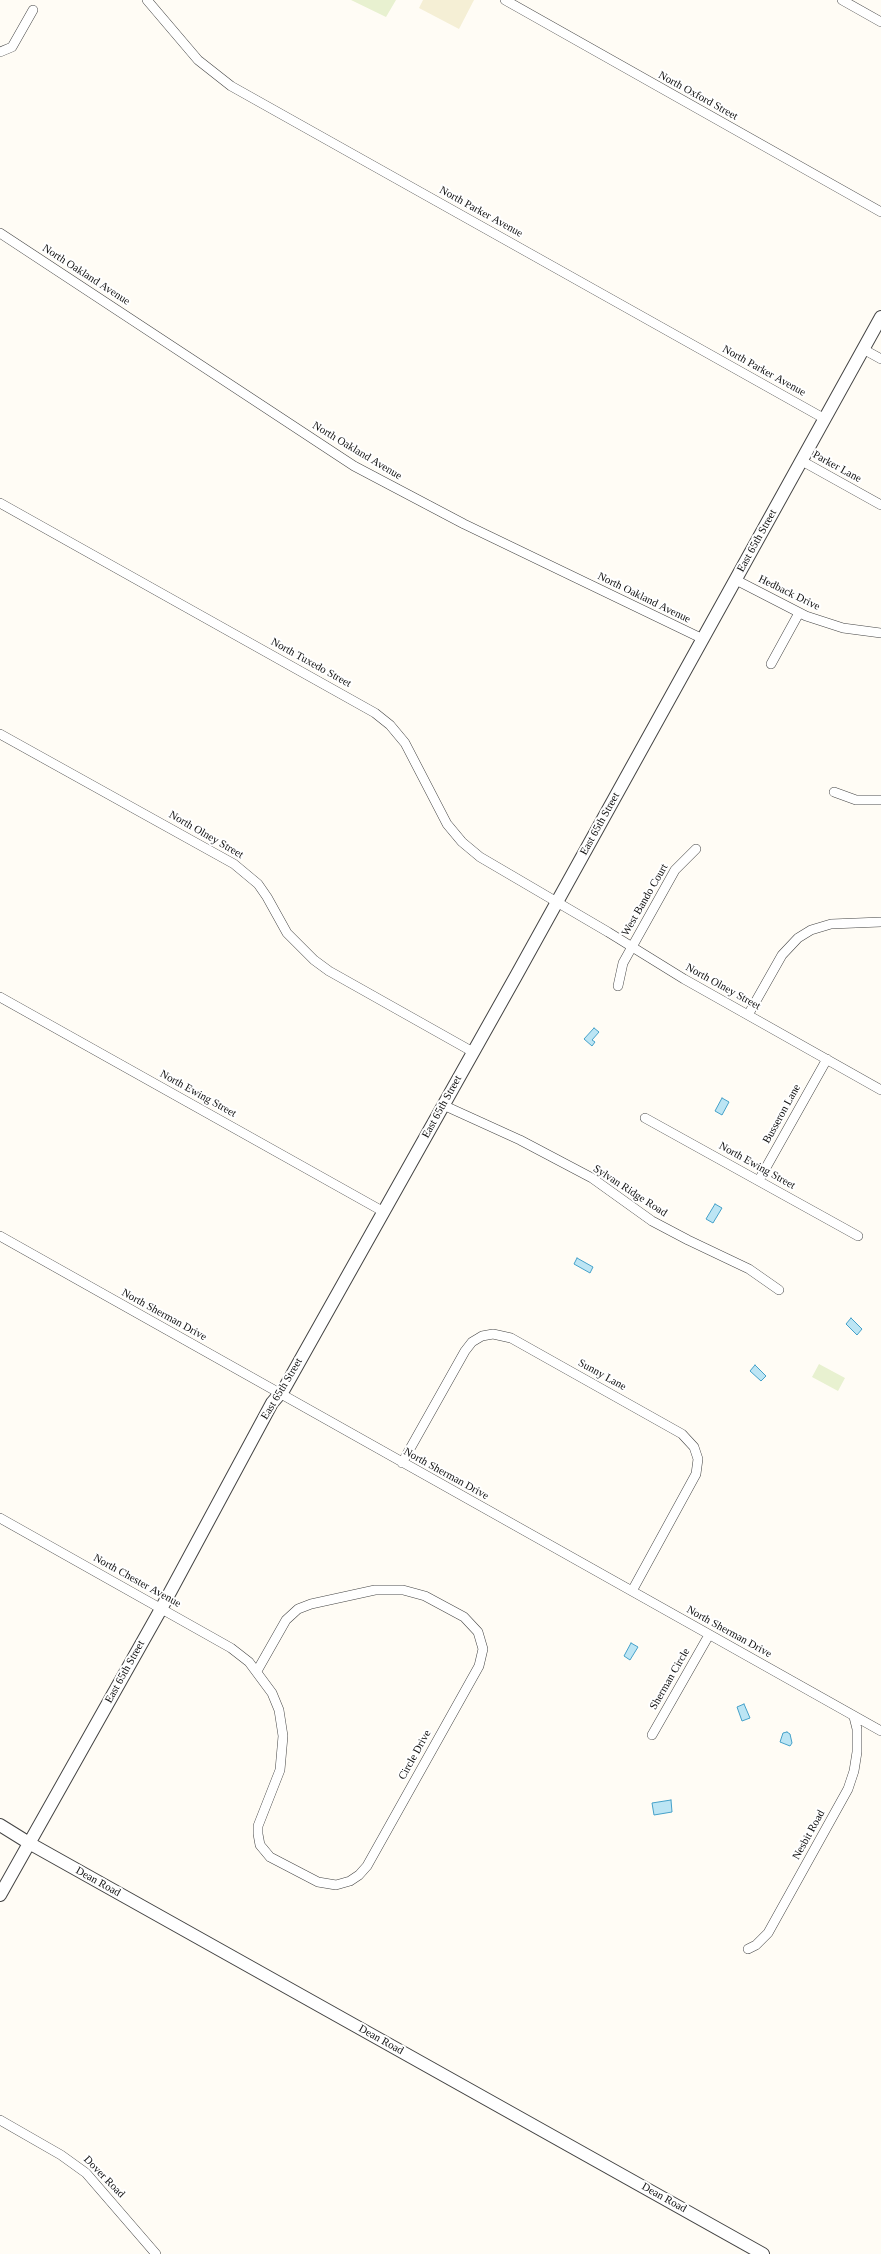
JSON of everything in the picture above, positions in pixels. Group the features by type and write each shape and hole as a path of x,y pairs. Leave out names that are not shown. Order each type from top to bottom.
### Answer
{"street":[{"name":"North Parker Avenue","path":"147,0 198,60 231,86 825,419"},
{"name":"North Oxford Street","path":"505,0 881,212"},
{"path":"842,0 881,22"},
{"path":"0,52 12,47 33,10"},
{"name":"North Oakland Avenue","path":"0,233 354,466 464,524 703,639"},
{"name":"East 65th Street","path":"0,1895 161,1609 272,1403 279,1394 384,1212 736,580 881,316"},
{"path":"863,349 881,359"},
{"name":"Parker Lane","path":"802,461 881,505"},
{"name":"North Tuxedo Street","path":"0,503 375,713 390,725 405,743 441,814 462,842 490,863 557,901"},
{"name":"Hedback Drive","path":"736,580 799,614 838,626 881,633"},
{"path":"771,664 799,614"},
{"name":"North Olney Street","path":"0,734 234,864 258,884 287,933 314,960 329,971 473,1052"},
{"path":"834,792 856,800 881,800"},
{"name":"West Bando Court","path":"618,986 622,966 675,870 696,849"},
{"name":"North Olney Street","path":"557,901 748,1015 881,1090"},
{"path":"748,1015 782,956 798,938 811,930 831,924 881,922"},
{"name":"North Ewing Street","path":"0,997 384,1212"},
{"name":"Busseron Lane","path":"759,1180 827,1059"},
{"name":"Sylvan Ridge Road","path":"443,1105 525,1142 592,1178 652,1220 688,1240 749,1269 779,1290"},
{"name":"North Ewing Street","path":"645,1118 858,1236"},
{"name":"North Sherman Drive","path":"0,1236 881,1731"},
{"name":"Sunny Lane","path":"402,1463 465,1351 472,1342 485,1335 497,1334 508,1336 682,1434 694,1447 698,1459 696,1474 632,1591"},
{"name":"North Chester Avenue","path":"0,1518 238,1652 257,1671 275,1700 283,1736 280,1770 258,1826 260,1845 270,1856 320,1883 339,1885 357,1877"},
{"name":"Circle Drive","path":"257,1671 286,1620 298,1609 311,1604 375,1590 403,1590 433,1599 469,1621 475,1627 481,1640 482,1652 479,1666 367,1866 357,1877"},
{"name":"Sherman Circle","path":"652,1735 709,1635"},
{"name":"Nesbit Road","path":"748,1950 756,1945 768,1933 848,1789 854,1771 857,1752 858,1737 854,1717"},
{"name":"Dean Road","path":"0,1825 29,1843 763,2254"},
{"name":"Dover Road","path":"0,2120 61,2155 86,2173 156,2254"}],"shaded area":[{"path":"423,0 474,0 459,29 419,8"}],"green space":[{"path":"351,0 396,0 386,17"},
{"path":"819,1364 845,1378 838,1391 812,1377"}],"water":[{"path":"594,1028 599,1032 592,1040 595,1042 592,1046 584,1039"},
{"path":"722,1098 729,1102 722,1115 715,1111"},
{"path":"715,1204 722,1208 713,1223 706,1219"},
{"path":"577,1258 593,1267 590,1273 574,1264"},
{"path":"851,1318 862,1329 857,1335 846,1324"},
{"path":"755,1365 766,1376 761,1381 750,1371"},
{"path":"631,1643 638,1647 630,1660 624,1656"},
{"path":"744,1704 750,1718 742,1721 737,1707"},
{"path":"787,1732 790,1734 792,1743 790,1746 780,1742 783,1733"},
{"path":"671,1800 672,1812 654,1815 652,1803"}]}
